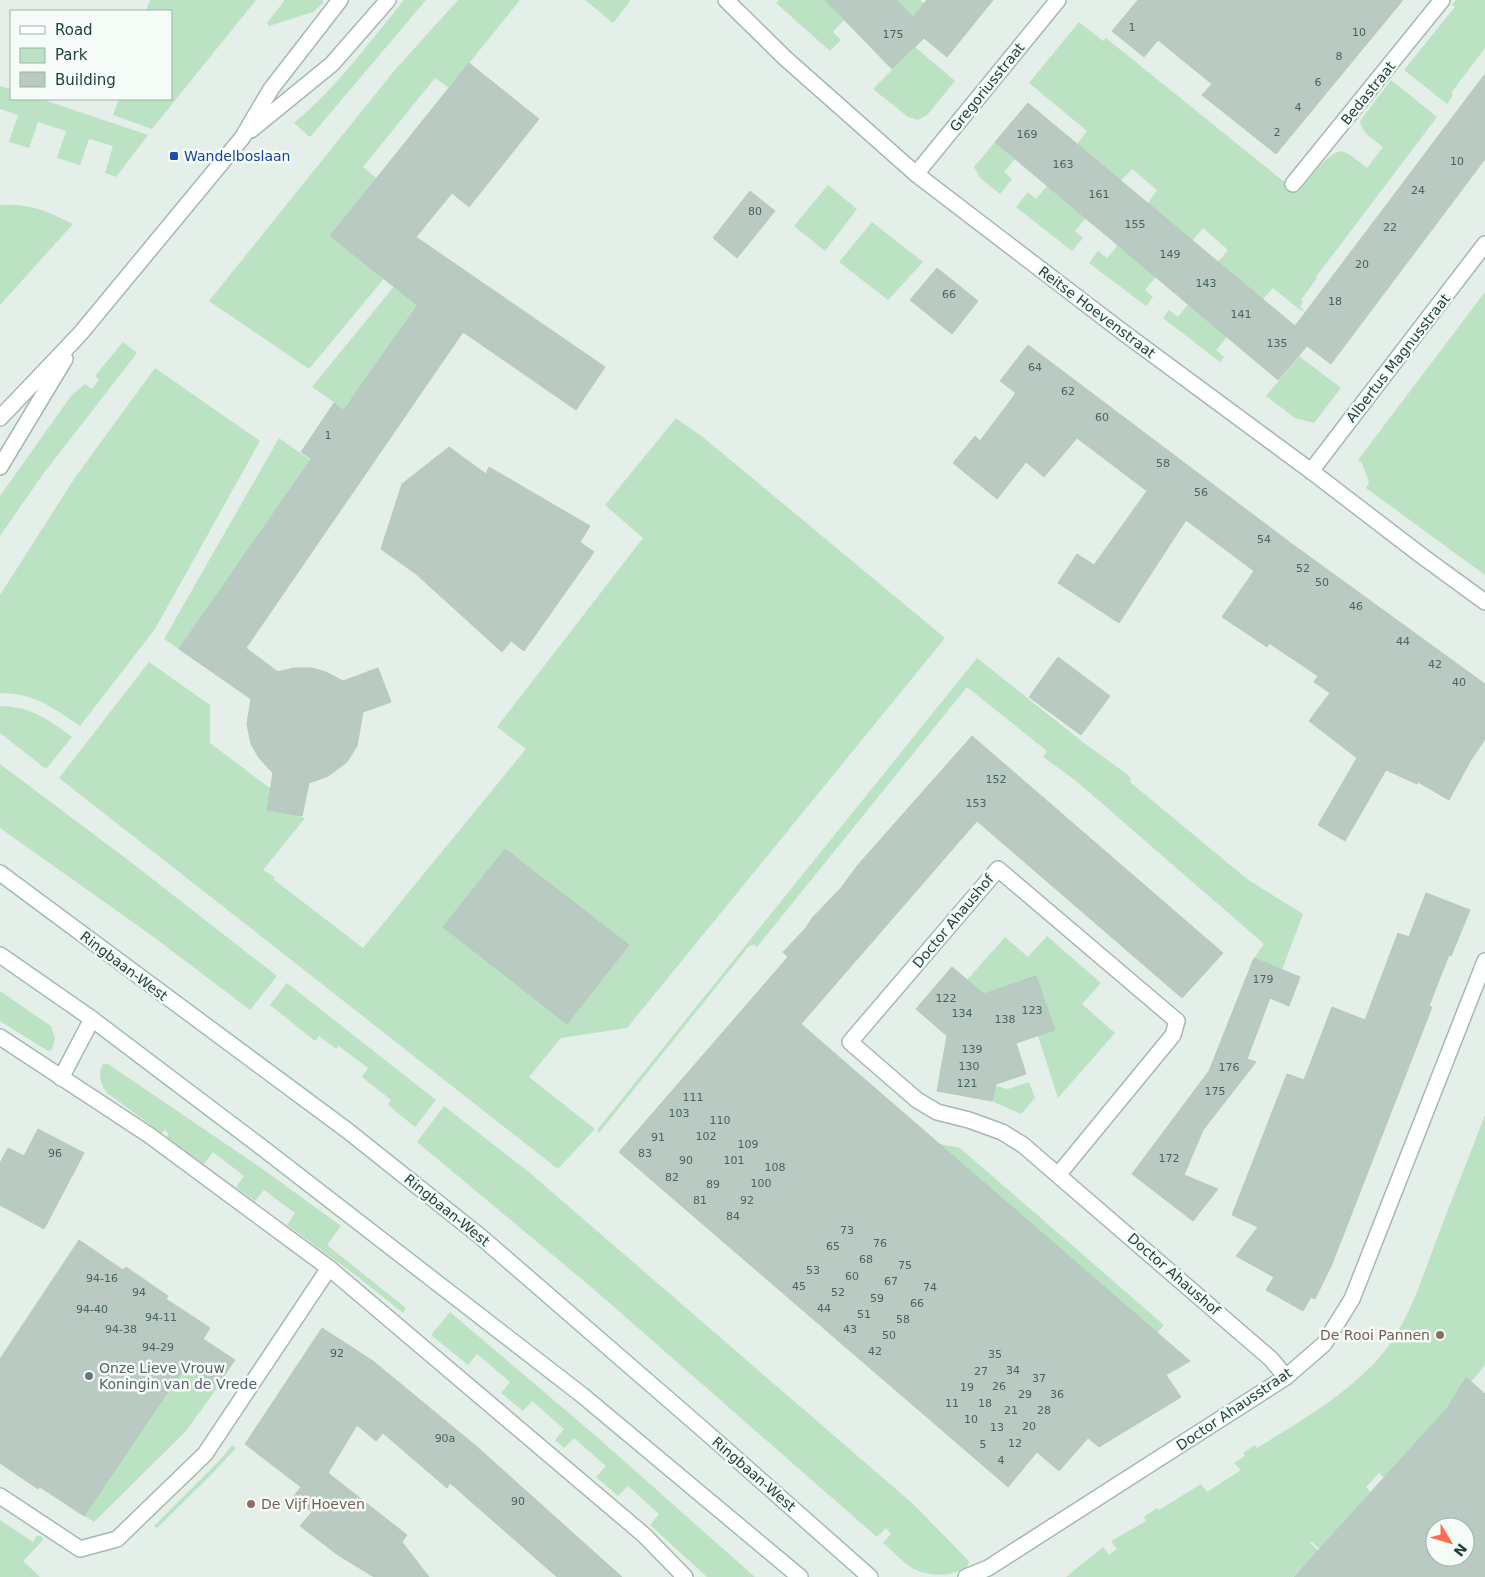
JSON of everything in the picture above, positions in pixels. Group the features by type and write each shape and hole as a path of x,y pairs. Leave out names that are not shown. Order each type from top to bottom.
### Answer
{"street":[{"path":"0,418 80,334 242,138 271,89 340,0"},
{"name":"Reitse Hoevenstraat","path":"726,0 785,58 916,174 1124,333 1485,602"},
{"name":"Gregoriusstraat","path":"916,174 1058,0"},
{"name":"Bedastraat","path":"1293,184 1442,0"},
{"path":"242,138 332,64 384,1"},
{"name":"Albertus Magnusstraat","path":"1311,471 1485,244"},
{"path":"0,467 80,334"},
{"name":"Doctor Ahaushof","path":"1058,1175 1174,1035 1177,1021 998,868 850,1042 916,1100 937,1112 969,1120 1002,1132 1023,1145 1271,1359 1286,1377"},
{"name":"Ringbaan-West","path":"0,873 348,1131 480,1237 870,1577"},
{"path":"0,955 92,1019 264,1149 582,1395 800,1577"},
{"name":"Doctor Ahausstraat","path":"966,1577 988,1568 1286,1377 1324,1344 1352,1299 1485,961"},
{"path":"61,1078 92,1019"},
{"path":"0,1037 149,1135 329,1268 644,1535 685,1577"},
{"path":"0,1496 80,1549 117,1539 206,1454 329,1268"}],"green space":[{"path":"150,0 256,0 152,129 113,115 119,100 172,100 172,10 146,10"},
{"path":"285,0 321,0 324,2 313,12 269,26 267,23"},
{"path":"404,0 426,0 310,137 294,123 338,80"},
{"path":"458,0 520,0 449,88 435,78 363,167 376,178 331,236 386,276 309,369 209,301 394,71"},
{"path":"585,0 629,0 630,1 613,23"},
{"path":"779,0 825,0 844,20 833,32 841,40 830,51 776,3"},
{"path":"897,0 920,0 939,16 927,31"},
{"path":"1456,0 1485,0 1485,48 1451,93 1453,95 1447,104 1404,70 1455,7 1452,5"},
{"path":"1079,22 1103,41 1106,38 1298,193 1326,160 1338,152 1347,153 1367,168 1383,147 1366,133 1360,121 1391,80 1437,117 1316,277 1301,300 1303,302 1300,307 1306,312 1299,309 1273,288 1263,299 1218,262 1228,250 1203,228 1192,241 1148,203 1157,190 1132,169 1121,181 1077,144 1087,131 1029,83"},
{"path":"915,47 955,81 927,115 918,120 908,117 873,89"},
{"path":"0,86 10,89 10,100 44,100 148,135 116,177 105,173 113,146 89,139 80,165 57,158 66,131 38,122 29,148 9,142 18,115 0,109"},
{"path":"995,142 1015,159 1004,172 1012,179 1000,194 980,178 974,167"},
{"path":"828,185 857,209 825,251 794,226"},
{"path":"1047,186 1086,218 1075,231 1083,238 1072,251 1016,207 1028,192 1036,199"},
{"path":"10,204 29,207 73,224 0,305 0,205"},
{"path":"872,222 923,262 888,300 839,262"},
{"path":"1118,245 1156,277 1145,290 1153,297 1146,306 1089,263 1098,251 1107,258"},
{"path":"396,284 418,302 345,410 312,387"},
{"path":"1485,292 1485,575 1366,488 1369,483 1362,463 1358,460"},
{"path":"1188,304 1227,337 1216,350 1224,357 1220,362 1163,318 1169,310 1178,317"},
{"path":"123,342 137,353 43,474 0,536 0,496 71,396 85,384 92,389 99,380 95,376"},
{"path":"1299,356 1341,388 1314,423 1295,418 1266,396"},
{"path":"155,368 260,441 155,629 80,726 34,699 0,693 0,595 74,479"},
{"path":"676,418 704,438 945,638 627,1028 561,1038 529,1077 595,1129 558,1169 59,778 149,662 210,705 210,743 271,789 267,810 282,813 282,811 305,818 263,870 275,877 273,879 363,948 526,749 497,727 643,538 605,505"},
{"path":"279,438 310,460 179,649 164,639"},
{"path":"977,658 1084,743 1128,775 1131,779 1130,782 1247,879 1303,914 1282,970 1254,958 1264,944 1075,780 1043,757 1047,751 967,687 757,947 754,945 749,946 599,1133 597,1130"},
{"path":"0,706 30,711 72,737 46,769 0,733"},
{"path":"0,764 132,863 277,976 250,1010 151,935 0,828"},
{"path":"1047,936 1101,983 1082,1004 1115,1033 1058,1098 1038,1036 967,980 1005,937 1028,957"},
{"path":"287,983 436,1100 415,1127 388,1105 391,1100 362,1077 368,1068 339,1046 336,1049 319,1036 315,1041 270,1005"},
{"path":"0,991 51,1026 55,1038 52,1050 48,1051 0,1021"},
{"path":"103,1064 108,1064 264,1170 341,1226 327,1245 406,1308 403,1313 287,1225 295,1213 264,1190 255,1201 236,1187 244,1176 213,1152 204,1164 167,1137 169,1134 164,1130 162,1133 107,1093 100,1079 100,1071"},
{"path":"1029,1082 1035,1098 1021,1114 992,1101 995,1086 1008,1089"},
{"path":"444,1106 530,1173 912,1503 967,1559 969,1562 967,1567 955,1573 934,1575 920,1572 906,1564 883,1543 891,1534 886,1528 877,1537 597,1292 417,1142"},
{"name":"De Rooi Pannen","path":"1485,1115 1485,1365 1471,1382 1465,1377 1448,1407 1384,1478 1379,1473 1366,1487 1370,1492 1320,1549 1312,1542 1310,1543 1318,1550 1293,1577 1066,1577 1103,1547 1109,1555 1117,1549 1111,1541 1146,1521 1144,1517 1157,1508 1159,1510 1201,1484 1207,1492 1241,1470 1234,1463 1245,1456 1243,1453 1255,1445 1257,1448 1325,1405 1371,1367 1392,1341 1412,1303"},
{"path":"939,1144 960,1148 1164,1325 1157,1333"},
{"path":"450,1312 597,1437 755,1577 707,1577 650,1525 659,1514 628,1486 618,1496 596,1477 606,1466 574,1438 564,1448 555,1440 564,1429 532,1401 523,1411 501,1393 510,1382 477,1354 468,1365 431,1335"},
{"path":"190,1358 195,1362 197,1373 211,1382 222,1381 186,1431 94,1522 84,1516"},
{"path":"232,1445 236,1448 213,1473 157,1528 154,1526 222,1458"},
{"path":"0,1520 33,1542 37,1536 41,1536 43,1540 23,1561 40,1577 0,1577"}],"building":[{"path":"825,0 897,0 913,17 927,0 993,0 947,57 924,38 892,69"},
{"path":"1138,0 1403,0 1276,154 1202,95 1212,84 1158,40 1144,57 1112,31"},
{"path":"469,63 539,119 469,207 452,193 416,237 605,367 576,410 463,332 246,648 278,672 293,668 312,668 326,672 343,681 378,668 391,702 363,712 357,746 347,762 328,776 309,783 302,816 267,810 273,773 259,758 251,744 247,724 251,699 179,649 311,459 301,452 334,403 344,410 417,305 330,236"},
{"path":"1485,74 1485,159 1331,364 1307,346 1278,380 995,142 1028,103 1295,326"},
{"path":"750,191 775,211 737,258 713,238"},
{"path":"937,268 978,301 952,334 910,300"},
{"path":"1028,345 1292,544 1485,684 1485,739 1449,800 1418,782 1417,784 1386,770 1345,841 1318,825 1357,758 1309,721 1330,693 1314,682 1318,676 1269,643 1267,647 1222,617 1254,571 1186,520 1119,623 1058,583 1077,554 1094,565 1147,491 1077,438 1044,477 1026,462 997,499 953,463 975,436 980,441 1016,393 1000,381"},
{"path":"449,447 486,474 489,467 590,526 580,542 594,552 524,651 511,641 502,652 416,574 381,549 402,484"},
{"path":"1058,657 1110,696 1081,735 1029,697"},
{"path":"972,736 1223,953 1182,998 977,821 801,1024 1190,1361 1166,1375 1181,1397 1099,1447 1088,1438 1059,1471 1037,1452 1008,1487 619,1152 788,957 783,952 841,888 857,866"},
{"path":"505,849 629,945 567,1024 443,927"},
{"path":"1426,893 1470,910 1439,980 1429,1006 1432,1007 1332,1264 1315,1299 1311,1297 1303,1311 1266,1290 1274,1277 1236,1256 1258,1227 1232,1215 1287,1074 1304,1080 1332,1007 1365,1020 1398,933 1409,937"},
{"path":"1254,958 1300,977 1289,1006 1270,998 1247,1059 1256,1062 1203,1130 1184,1175 1218,1189 1193,1221 1132,1174 1209,1071"},
{"path":"952,967 984,994 1036,976 1055,1030 1016,1043 1026,1074 996,1084 992,1101 937,1091 947,1036 916,1009"},
{"path":"38,1129 84,1153 44,1229 0,1205 0,1163 8,1148 24,1156"},
{"name":"Onze Lieve Vrouw Koningin van de Vrede","path":"79,1240 123,1270 126,1267 168,1296 166,1299 210,1328 203,1339 235,1360 217,1386 186,1365 84,1516 40,1487 38,1489 0,1463 0,1359"},
{"path":"322,1328 373,1361 476,1446 622,1577 557,1577 450,1483 447,1488 383,1433 376,1441 357,1425 328,1473 407,1535 402,1542 429,1577 374,1577 338,1555 300,1526 312,1512 293,1497 301,1487 245,1444"},
{"path":"1466,1377 1485,1394 1485,1577 1294,1577 1448,1407"}],"place":[{"name":"Wandelboslaan","path":"174,156"},
{"name":"De Rooi Pannen","path":"1440,1335"},
{"name":"Onze Lieve Vrouw Koningin van de Vrede","path":"89,1376"},
{"name":"De Vijf Hoeven","path":"251,1504"}]}
